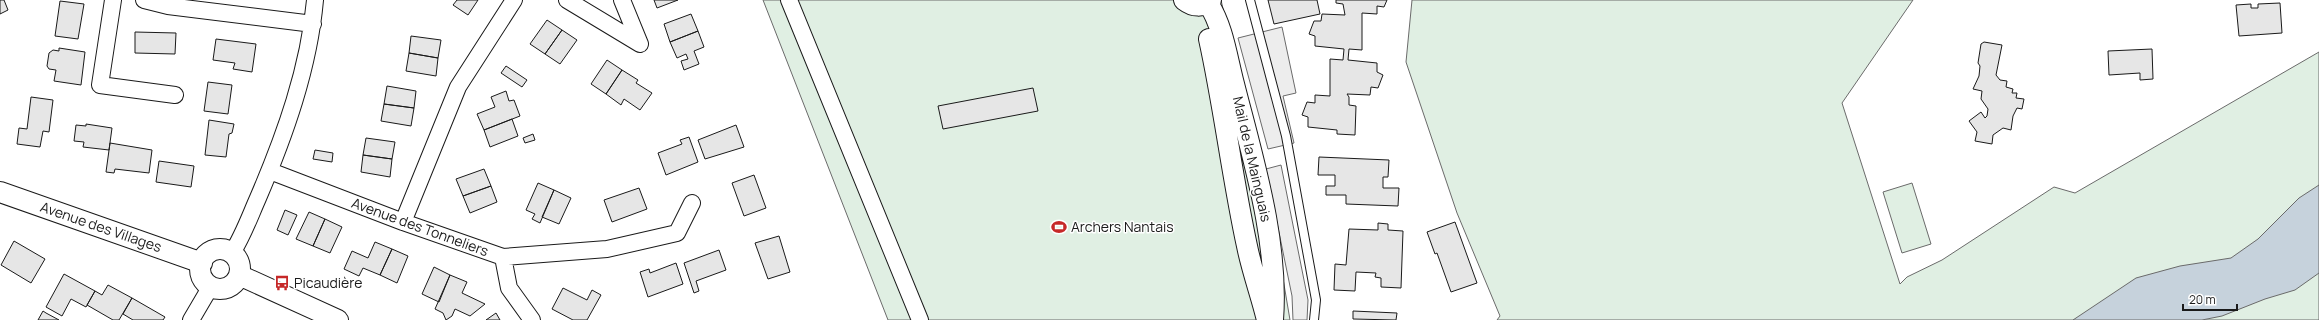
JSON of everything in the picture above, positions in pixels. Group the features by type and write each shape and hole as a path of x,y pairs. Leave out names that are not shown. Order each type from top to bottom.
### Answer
{"street":[{"path":"113,0 100,85 175,95"},
{"path":"144,0 168,6 313,24"},
{"path":"232,253 270,171 290,116 313,24 315,0"},
{"path":"403,222 458,87 514,0"},
{"path":"567,0 640,44 622,0"},
{"path":"789,0 920,320"},
{"name":"Mail de la Mainguais","path":"1201,2 1221,91 1246,245 1254,281 1267,320"},
{"name":"Mail de la Mainguais","path":"1201,2 1222,35 1268,231 1276,288 1273,320"},
{"name":"Avenue des Tonneliers","path":"270,171 403,222 503,256 509,288 532,320"},
{"name":"Avenue des Villages","path":"0,192 202,263"},
{"path":"503,256 607,249 677,233 692,203"},
{"path":"226,250 232,253 239,262 239,275 236,280 226,288 211,286 203,279 201,273 202,263 207,254 212,251 226,250"},
{"path":"239,275 338,320"},
{"path":"191,320 211,286"}],"lane":[{"path":"1250,0 1286,136 1316,300 1314,320"}],"green space":[{"path":"763,0 1221,0 1277,243 1290,320 888,320"},
{"path":"1412,0 1913,0 1842,103 1900,284 1907,277 1942,260 2054,187 2075,193 2319,52 2319,320 1497,320 1500,316 1457,213 1406,62"},
{"path":"1912,183 1931,244 1902,253 1883,192"}],"shaded area":[{"path":"1282,27 1296,93 1283,96 1294,143 1268,149 1238,38"},
{"path":"1281,165 1308,300 1307,320 1293,320 1292,296 1266,169"},
{"path":"2319,185 2319,273 2295,290 2265,299 2222,316 2202,320 2073,320 2136,278 2180,266 2231,258 2258,239 2299,198"}],"building":[{"path":"0,0 4,0 8,10 0,14"},
{"path":"457,0 478,0 468,15 453,5"},
{"path":"654,0 678,0 657,8"},
{"path":"1268,0 1317,0 1320,14 1274,24"},
{"path":"1336,0 1387,0 1384,7 1377,6 1377,14 1362,13 1362,50 1349,49 1348,60 1377,63 1377,72 1383,75 1378,88 1371,87 1370,95 1347,94 1349,97 1349,105 1356,106 1355,135 1337,134 1337,130 1308,127 1308,117 1302,115 1307,102 1315,103 1315,95 1330,96 1330,59 1343,60 1344,49 1315,46 1315,36 1309,34 1314,21 1321,21 1322,14 1345,15 1343,4 1336,3"},
{"path":"60,1 84,4 78,39 55,36"},
{"path":"2280,3 2282,33 2239,36 2236,5 2251,4 2251,8 2258,8 2258,4"},
{"path":"691,14 698,31 670,42 664,24"},
{"path":"547,20 562,30 545,54 530,44"},
{"path":"562,30 577,40 560,64 545,54"},
{"path":"698,31 704,47 694,51 699,64 684,70 681,61 688,59 686,54 677,58 670,42"},
{"path":"135,32 176,33 175,54 135,53"},
{"path":"411,36 441,40 438,58 409,53"},
{"path":"216,39 256,44 252,72 233,69 235,63 213,60"},
{"path":"1984,42 2002,45 1996,75 2000,80 2007,81 2006,87 2013,89 2012,93 2017,93 2016,98 2024,99 2022,109 2017,108 2013,116 2011,130 2003,128 1993,135 1992,144 1975,141 1977,132 1969,121 1981,112 1985,118 1987,116 1988,109 1981,99 1982,91 1973,89 1979,76 1980,66 1978,63 1981,44"},
{"path":"59,48 85,52 81,85 54,81 56,70 49,69 47,66 49,53 53,50 59,51"},
{"path":"2152,49 2153,79 2140,80 2140,73 2109,75 2108,51"},
{"path":"409,53 438,58 436,76 406,71"},
{"path":"607,60 622,70 606,94 591,84"},
{"path":"506,66 527,80 522,87 501,73"},
{"path":"622,70 638,80 636,83 652,93 640,110 624,99 621,105 606,94"},
{"path":"208,82 232,85 228,114 204,111"},
{"path":"387,86 416,91 414,108 384,104"},
{"path":"1033,88 1038,111 943,129 938,106"},
{"path":"506,91 509,101 514,100 520,116 484,130 477,114 495,107 491,97"},
{"path":"31,97 53,100 49,132 43,131 40,147 17,144 19,128 27,129"},
{"path":"384,104 414,108 411,126 381,121"},
{"path":"512,119 518,136 490,147 484,130"},
{"path":"209,120 234,124 232,133 229,134 226,157 205,155"},
{"path":"86,124 112,128 109,150 83,147 84,142 74,141 76,125 86,126"},
{"path":"736,125 744,147 705,159 698,140"},
{"path":"533,134 535,140 525,143 523,138"},
{"path":"689,137 698,162 666,175 658,153 682,144 680,140"},
{"path":"366,138 395,142 392,159 363,155"},
{"path":"110,143 152,150 149,173 115,169 114,173 106,172"},
{"path":"315,150 333,153 332,162 313,159"},
{"path":"363,155 392,159 390,177 361,172"},
{"path":"1319,157 1389,160 1388,177 1383,177 1383,188 1399,188 1398,206 1346,204 1346,195 1326,195 1326,186 1335,186 1335,175 1318,175"},
{"path":"159,161 194,166 191,187 156,182"},
{"path":"484,169 491,186 463,196 456,179"},
{"path":"754,175 766,208 744,216 732,183"},
{"path":"538,183 554,190 540,223 532,219 535,214 526,210"},
{"path":"491,186 497,202 470,213 463,196"},
{"path":"639,188 647,209 612,222 604,200"},
{"path":"554,190 571,198 559,224 542,217"},
{"path":"285,210 297,215 288,235 277,230"},
{"path":"309,212 325,219 313,246 296,239"},
{"path":"325,219 342,227 330,253 313,246"},
{"path":"1455,222 1477,283 1451,292 1437,253 1435,254 1427,232"},
{"path":"1378,223 1388,224 1388,230 1403,231 1401,288 1381,287 1381,278 1375,277 1376,273 1356,272 1355,291 1334,290 1335,264 1346,265 1349,229 1378,230"},
{"path":"779,236 790,272 768,279 755,243"},
{"path":"14,241 45,259 31,283 1,265"},
{"path":"375,242 392,249 380,275 363,268 359,276 344,269 352,251 368,258"},
{"path":"392,249 408,256 397,283 380,275"},
{"path":"719,250 726,270 696,281 699,291 694,293 684,263"},
{"path":"676,263 683,284 648,297 640,272 649,269 650,273"},
{"path":"434,267 450,275 439,302 422,294"},
{"path":"64,274 95,291 86,307 71,299 62,316 46,307"},
{"path":"450,275 467,282 462,293 485,304 470,316 455,309 452,316 446,320 443,313 435,309"},
{"path":"108,285 132,298 119,320 113,320 87,305 95,291 102,295"},
{"path":"563,288 587,300 592,290 601,295 587,320 573,320 552,309"},
{"path":"132,298 165,317 163,320 133,320 123,314"},
{"path":"43,311 46,313 59,320 38,320"},
{"path":"1353,311 1397,313 1396,320 1353,319"},
{"path":"496,313 500,320 486,320"}],"place":[{"name":"Archers Nantais","path":"1059,227"},
{"name":"Picaudière","path":"282,283"}]}
